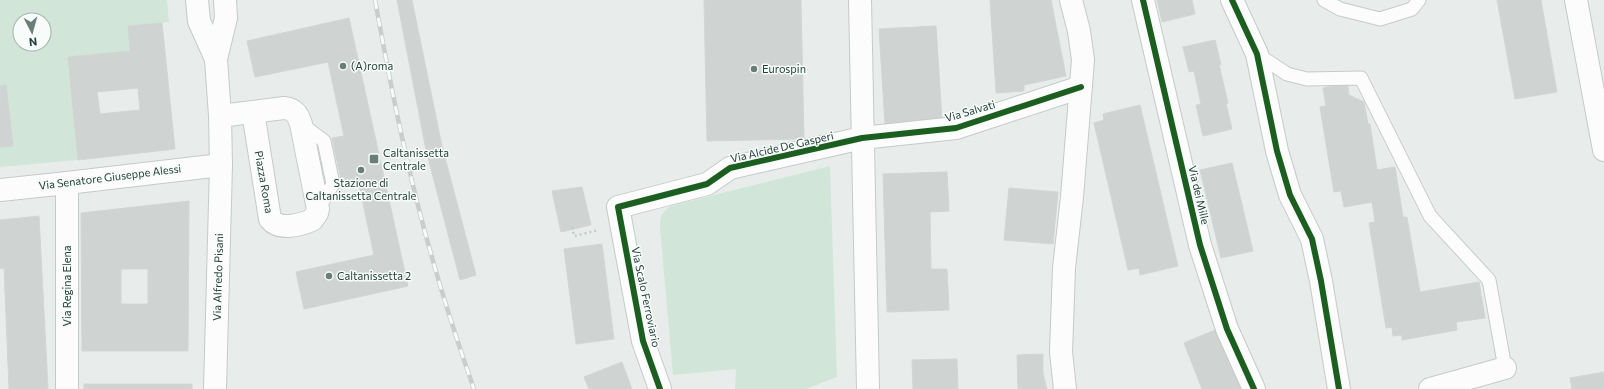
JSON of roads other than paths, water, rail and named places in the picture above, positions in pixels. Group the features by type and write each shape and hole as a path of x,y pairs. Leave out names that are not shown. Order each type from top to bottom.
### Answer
{"street":[{"path":"197,0 199,21 216,59"},
{"path":"216,59 226,18 225,0"},
{"path":"860,0 868,389"},
{"path":"1065,389 1061,352 1064,268 1072,197 1083,60 1079,32 1071,0"},
{"name":"Via dei Mille","path":"1143,0 1200,245 1228,329 1254,389"},
{"path":"1232,0 1256,54 1277,151 1290,195 1312,239 1321,281 1339,389"},
{"path":"1576,0 1603,137"},
{"name":"Via Alfredo Pisani","path":"215,389 221,165 220,116 216,59"},
{"name":"Via Salvati","path":"862,138 956,128 1081,87"},
{"path":"220,116 289,109 297,114 301,124 318,209"},
{"name":"Piazza Roma","path":"253,112 270,219 281,226 308,222 315,217 318,209"},
{"name":"Via Alcide De Gasperi","path":"620,216 707,184 730,168 862,138"},
{"name":"Via Senatore Giuseppe Alessi","path":"0,190 221,165"},
{"name":"Via Regina Elena","path":"67,389 68,183"},
{"name":"Via Scalo Ferroviario","path":"620,216 643,341 660,389"},
{"path":"1430,389 1505,368"}],"lane":[{"path":"1324,0 1340,9 1380,19 1412,9 1420,0"},
{"path":"1256,54 1287,74 1307,79 1361,78 1430,216 1490,280 1505,368"},
{"path":"301,124 324,141 333,184 318,209"}],"railway":[{"path":"375,0 396,110 411,177 444,299 474,389"}],"place":[{"name":"(A)roma","path":"343,66"},
{"name":"Eurospin","path":"754,69"},
{"name":"Caltanissetta Centrale","path":"374,159"},
{"name":"Stazione di Caltanissetta Centrale","path":"361,170"},
{"name":"Caltanissetta 2","path":"329,276"}]}
